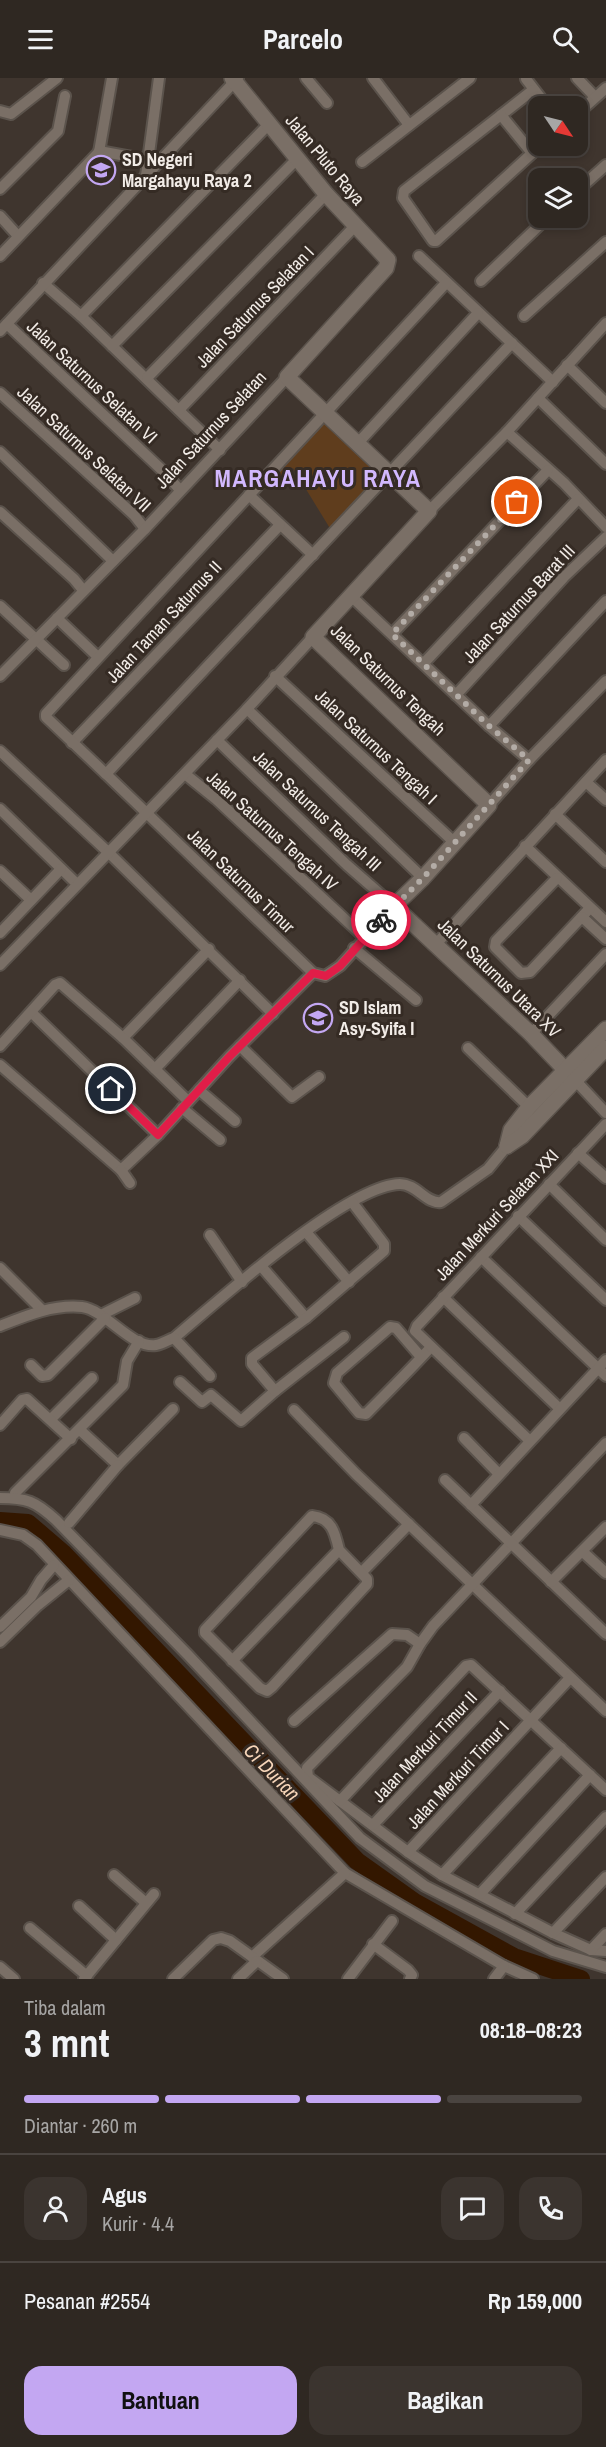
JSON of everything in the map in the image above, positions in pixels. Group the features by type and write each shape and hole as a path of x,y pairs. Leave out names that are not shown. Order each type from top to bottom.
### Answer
{"street":[{"path":"0,111 11,114 57,78"},
{"path":"0,256 99,151 112,78"},
{"path":"146,177 159,78"},
{"path":"306,78 327,103"},
{"path":"362,162 470,78"},
{"path":"577,78 595,97"},
{"path":"3,328 235,79"},
{"name":"Jalan Pluto Raya","path":"235,79 326,194 386,255 388,264"},
{"path":"526,79 538,96"},
{"path":"378,80 409,124"},
{"path":"588,104 606,88"},
{"path":"528,156 437,241 433,241 404,198 404,191 533,90"},
{"path":"0,189 58,131 65,96"},
{"path":"501,115 528,141"},
{"path":"81,316 269,124"},
{"path":"99,151 148,160"},
{"path":"112,346 297,159"},
{"path":"588,181 606,165"},
{"path":"147,378 326,194"},
{"path":"0,216 18,236"},
{"name":"Jalan Saturnus Selatan I","path":"179,410 355,226"},
{"path":"481,281 537,228"},
{"path":"524,316 606,242"},
{"path":"419,256 553,382"},
{"name":"Jalan Saturnus Selatan","path":"0,676 220,450 388,264"},
{"path":"43,283 147,378 220,450"},
{"path":"57,618 98,657 446,283"},
{"path":"357,444 478,313"},
{"path":"287,377 429,511 507,432 606,323"},
{"name":"Jalan Saturnus Selatan VI","path":"3,328 163,471 180,490"},
{"path":"106,774 512,344"},
{"path":"567,365 606,403"},
{"name":"Jalan Saturnus Selatan VII","path":"0,393 134,515 145,529"},
{"path":"538,399 606,464"},
{"path":"507,432 606,526"},
{"path":"0,452 113,561"},
{"path":"392,634 548,470"},
{"path":"249,495 313,555"},
{"path":"424,663 578,500"},
{"name":"Jalan Saturnus Tengah","path":"429,511 313,637 489,806"},
{"path":"0,512 74,579 83,590"},
{"name":"Jalan Taman Saturnus II","path":"72,743 280,525"},
{"name":"Jalan Saturnus Barat III","path":"456,695 564,578 606,537"},
{"path":"351,596 489,726 529,760"},
{"path":"489,726 606,602"},
{"path":"0,606 64,665"},
{"path":"0,965 247,709 313,637"},
{"name":"Jalan Saturnus Timur","path":"98,657 46,714 46,717 313,973"},
{"name":"Jalan Saturnus Tengah I","path":"275,676 454,842"},
{"path":"121,1170 158,1135 240,1046 313,973 326,976 340,966 364,937 423,878 529,760 606,681"},
{"path":"247,709 423,878"},
{"name":"Jalan Saturnus Tengah III","path":"217,740 394,906"},
{"path":"0,752 108,852 273,1014"},
{"path":"436,943 606,760"},
{"name":"Jalan Saturnus Tengah IV","path":"184,774 216,799 364,937"},
{"path":"586,782 606,800"},
{"path":"0,809 77,884"},
{"path":"555,814 606,862"},
{"path":"525,846 606,922"},
{"path":"1,931 61,869"},
{"path":"0,871 31,900"},
{"path":"557,878 496,941 497,950 521,973 530,972 590,908"},
{"name":"Jalan Saturnus Utara XV","path":"394,906 436,943 571,1075"},
{"path":"582,917 606,939"},
{"path":"354,948 416,1000"},
{"path":"123,1038 209,949"},
{"path":"531,1034 606,954"},
{"path":"155,1069 240,980"},
{"path":"0,1046 55,985 60,983 155,1069 185,1105 220,1140"},
{"path":"32,1013 158,1135"},
{"path":"0,1326 42,1310 81,1307 103,1317 140,1341 157,1345 174,1338 261,1266 333,1212 352,1202 378,1190 399,1184 409,1185 432,1200 441,1202 488,1169 507,1146 522,1136 571,1075 604,1039"},
{"path":"240,1046 292,1097 319,1077"},
{"path":"468,1048 529,1107"},
{"path":"0,1065 87,1139 121,1170 130,1183"},
{"path":"507,1146 511,1130 529,1107 571,1075"},
{"path":"571,1075 606,1113"},
{"path":"198,1090 234,1121"},
{"name":"Jalan Merkuri Selatan XXI","path":"431,1347 416,1331 417,1326 606,1124"},
{"path":"578,1153 606,1178"},
{"path":"549,1184 606,1240"},
{"path":"275,1391 252,1364 252,1358 306,1318 381,1254 384,1248 384,1244 352,1202"},
{"path":"518,1216 606,1300"},
{"path":"306,1232 349,1282"},
{"path":"210,1235 242,1281"},
{"path":"481,1257 602,1372"},
{"path":"261,1266 306,1318"},
{"path":"0,1268 42,1310"},
{"path":"31,1365 42,1376 48,1375 103,1317 135,1298"},
{"path":"443,1298 559,1408"},
{"path":"421,1357 396,1328 390,1327 337,1373 334,1383 359,1413 366,1414 431,1347 529,1440"},
{"path":"180,1382 202,1402 211,1395 241,1421 344,1337"},
{"path":"174,1338 210,1376"},
{"path":"15,1493 123,1385 127,1361 140,1341"},
{"path":"471,1505 559,1408 602,1372 606,1360"},
{"path":"51,1419 92,1378"},
{"path":"0,1425 22,1400 27,1399 71,1439"},
{"path":"69,1523 118,1465 173,1409"},
{"path":"294,1410 356,1474 471,1585 606,1711"},
{"path":"80,1430 118,1465"},
{"path":"464,1438 499,1474"},
{"path":"604,1449 471,1585 420,1644 407,1667 307,1768 308,1777 442,1875 552,1934 591,1950 606,1951"},
{"path":"445,1480 606,1634"},
{"path":"0,1498 25,1499 46,1511 56,1520 360,1838 376,1852 425,1886 553,1951 606,1967"},
{"path":"312,1516 318,1516 329,1523 334,1530 339,1550 362,1572 367,1579 366,1587 272,1687 265,1691 215,1646 205,1633 205,1630 312,1516"},
{"path":"362,1572 409,1524"},
{"path":"551,1582 606,1527"},
{"path":"0,1530 23,1535 37,1545 345,1873 504,1965 533,1979"},
{"path":"232,1661 339,1550"},
{"path":"583,1552 606,1573"},
{"path":"36,1599 41,1580 54,1565"},
{"path":"0,1642 15,1620 36,1599 69,1580"},
{"path":"0,1627 15,1620"},
{"path":"294,1721 392,1634 407,1635 420,1644"},
{"path":"339,1801 466,1666 471,1665 606,1790"},
{"name":"Jalan Merkuri Timur I","path":"408,1852 570,1678"},
{"name":"Jalan Merkuri Timur II","path":"373,1825 500,1691"},
{"path":"442,1875 561,1748"},
{"path":"480,1894 590,1775"},
{"path":"515,1914 606,1817"},
{"path":"238,1979 255,1959 345,1873"},
{"path":"114,1875 146,1903"},
{"path":"552,1934 606,1877"},
{"path":"30,1928 85,1977 154,1894"},
{"path":"79,1906 116,1940"},
{"path":"348,1979 392,1921"},
{"path":"591,1950 606,1934"},
{"path":"173,1979 217,1939 230,1941 280,1978"},
{"path":"373,1944 408,1970 412,1975 411,1979"},
{"path":"494,1979 504,1965"},
{"path":"0,1967 14,1979"}],"shaded area":[{"path":"325,419 383,475 331,530 293,468 271,483 268,479"}],"waterway":[{"name":"Ci Durian","path":"0,1521 28,1523 63,1553 357,1861 416,1903 514,1957 581,1979"}],"way so far":[{"path":"381,920 423,878 529,760 489,726 392,634 517,502"}],"place":[{"name":"SD Negeri Margahayu Raya 2","path":"101,170"},
{"name":"SD Islam Asy-Syifa I","path":"318,1018"}],"district":[{"name":"MARGAHAYU RAYA","path":"318,479"}],"route":[{"path":"111,1089 158,1135 229,1057 313,973 326,976 340,966 381,920"}]}
